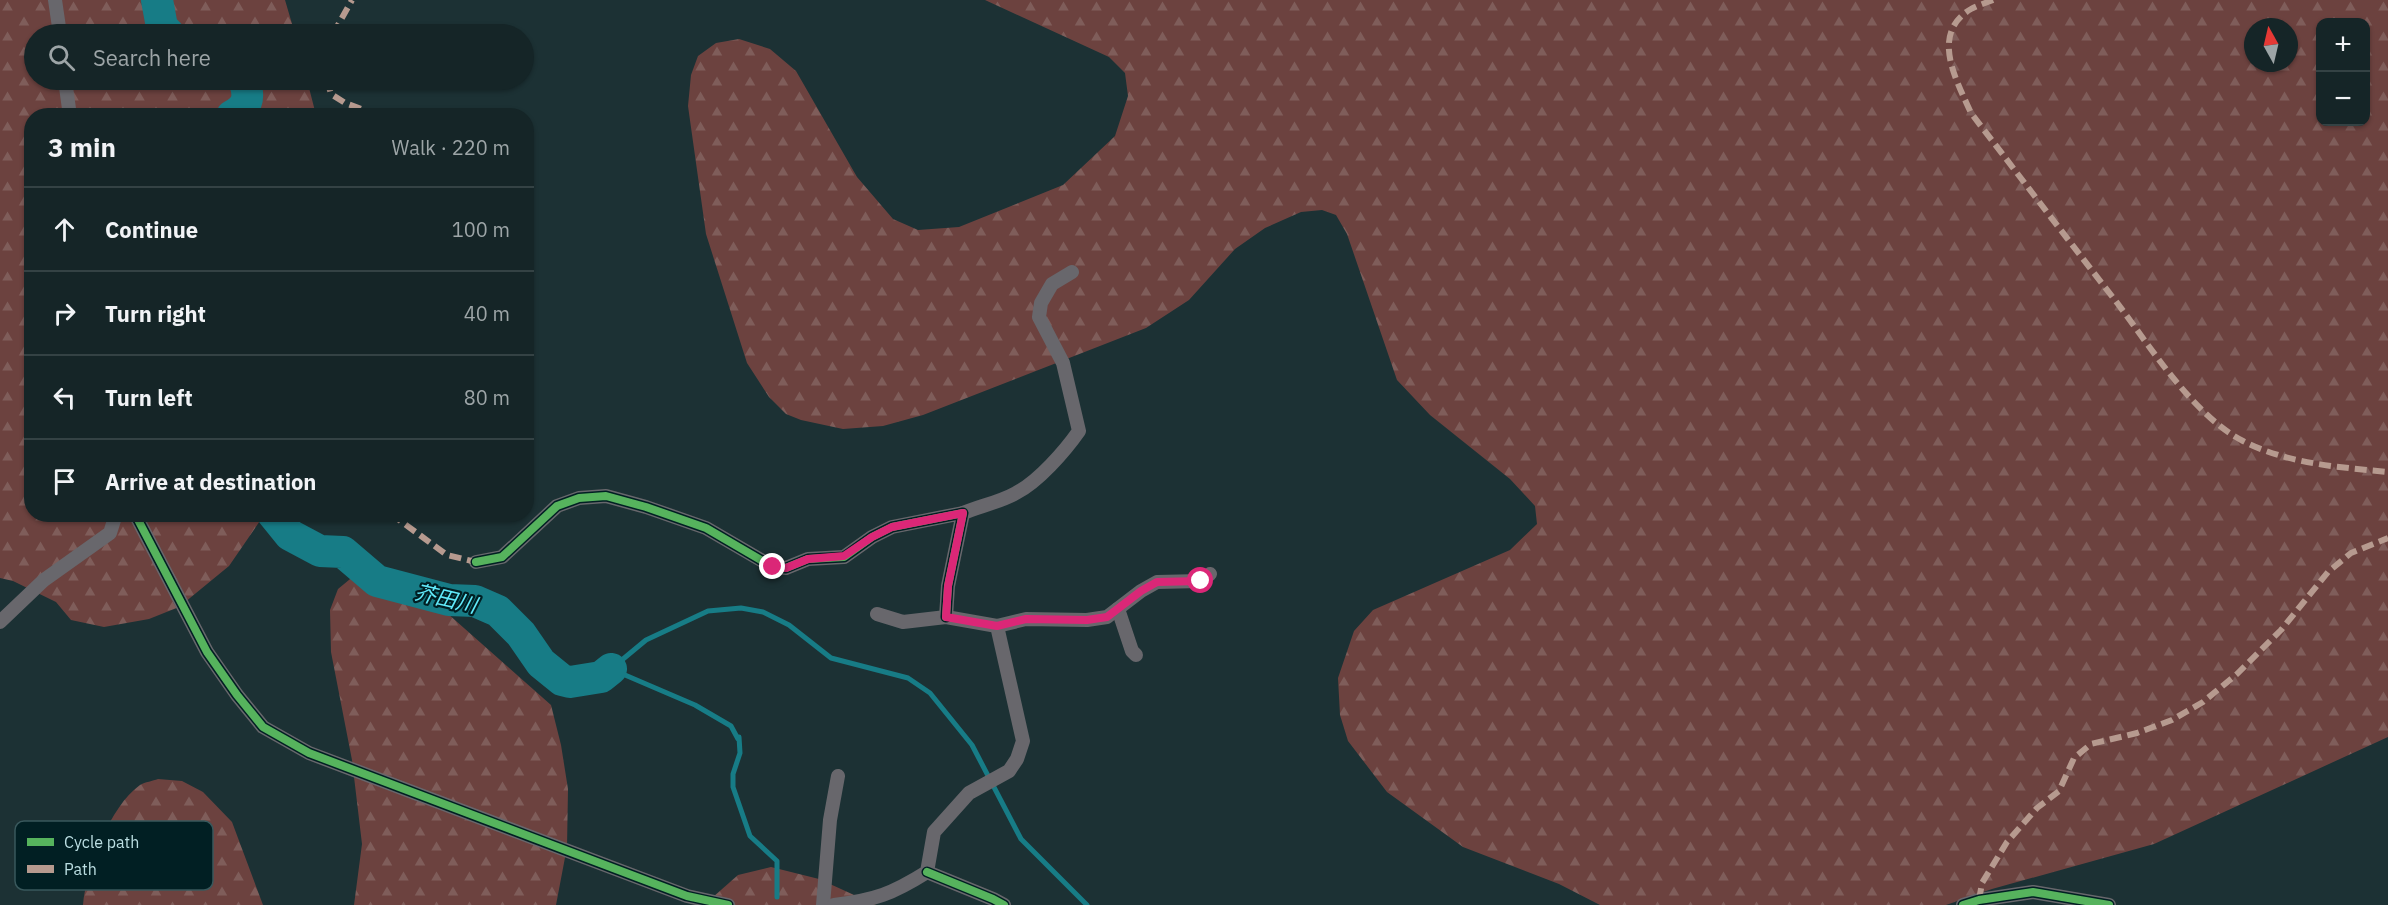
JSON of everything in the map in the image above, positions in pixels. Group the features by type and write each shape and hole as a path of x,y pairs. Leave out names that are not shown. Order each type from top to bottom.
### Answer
{"street":[{"path":"55,0 59,24"},
{"path":"66,90 69,108"},
{"path":"476,562 502,557 557,506 579,498 606,496 646,507 706,528 773,567 786,568 808,559 844,556 892,527 963,513 1016,494 1069,445 1079,431 1063,363 1039,317 1041,303 1052,284 1072,272"},
{"path":"946,617 948,586 963,513"},
{"path":"0,622 44,580 110,533 113,522"},
{"path":"139,522 207,652 263,728 309,753 687,896 728,905"},
{"path":"877,614 903,622 946,617 997,626 1026,619 1087,620 1107,617 1141,591 1157,582 1201,581 1210,574"},
{"path":"1118,609 1132,651 1136,655"},
{"path":"834,905 862,902 896,891 927,872 934,832 969,793 1009,771 1017,759 1023,741 997,626"},
{"path":"823,905 830,820 838,776"},
{"path":"927,872 1004,905"},
{"path":"1963,905 2032,892 2109,905"}],"green space":[{"path":"0,0 285,0 292,24 24,24 24,90 310,90 314,108 24,108 24,522 259,522 229,566 179,607 149,619 104,627 71,620 56,602 13,581 0,578"},
{"path":"985,0 2388,0 2388,737 2154,844 1992,889 1946,905 1600,905 1559,884 1463,847 1387,792 1348,741 1340,715 1338,678 1354,631 1373,610 1510,550 1537,524 1535,506 1510,479 1430,415 1397,380 1347,234 1336,215 1322,210 1301,212 1265,228 1235,249 1189,300 1146,328 923,415 883,426 843,429 801,420 786,414 769,397 747,363 706,234 688,106 691,75 698,56 716,43 739,39 770,49 796,71 857,177 893,219 918,230 959,227 1063,185 1115,136 1128,96 1125,73 1109,57"},
{"path":"355,575 395,577 412,582 551,705 561,745 568,789 567,847 556,905 354,905 362,844 352,760 331,652 330,610 338,589"},
{"path":"158,779 182,781 203,792 232,822 263,905 83,905 85,890 213,890 213,821 111,821 129,795 144,783"},
{"path":"771,867 819,879 876,905 704,905 738,875"}],"waterway":[{"name":"芥田川","path":"157,0 161,24"},
{"name":"芥田川","path":"243,108 247,101 247,90"},
{"name":"芥田川","path":"279,522 290,535 320,551 343,552 377,581 449,600 475,601 498,611 521,634 541,663 562,680 570,682 601,677 611,669"},
{"path":"777,897 777,861 750,836 733,787 733,774 740,753 739,737 738,739 731,726 695,705 611,669 646,640 708,611 741,608 763,612 789,625 831,658 908,678 930,693 972,745 1021,839 1087,905"}],"marked path":[{"path":"339,24 352,0"},
{"path":"1993,0 1971,9 1958,19 1951,31 1950,58 1959,87 1971,113 2174,380 2207,415 2225,430 2260,449 2295,460 2388,472"},
{"path":"330,90 331,94 345,103 358,108"},
{"path":"402,522 447,555 476,562"},
{"path":"1979,900 1982,883 2007,842 2037,808 2059,791 2074,758 2091,744 2137,733 2172,720 2203,702 2237,674 2281,630 2328,572 2351,553 2388,538"}],"cycle path":[{"path":"476,562 502,557 557,506 579,498 606,496 646,507 706,528 773,567 786,568 808,559 844,557 872,537 892,527 963,513 948,586 946,617"},
{"path":"139,522 207,652 263,727 309,753 687,896 728,905"},
{"path":"927,872 1004,905"},
{"path":"1963,905 1979,900 2033,892 2109,905"}],"route":[{"path":"773,567 786,568 808,559 844,556 892,527 963,513 948,586 946,617 997,626 1026,619 1087,620 1107,617 1141,591 1157,582 1201,581"}]}
